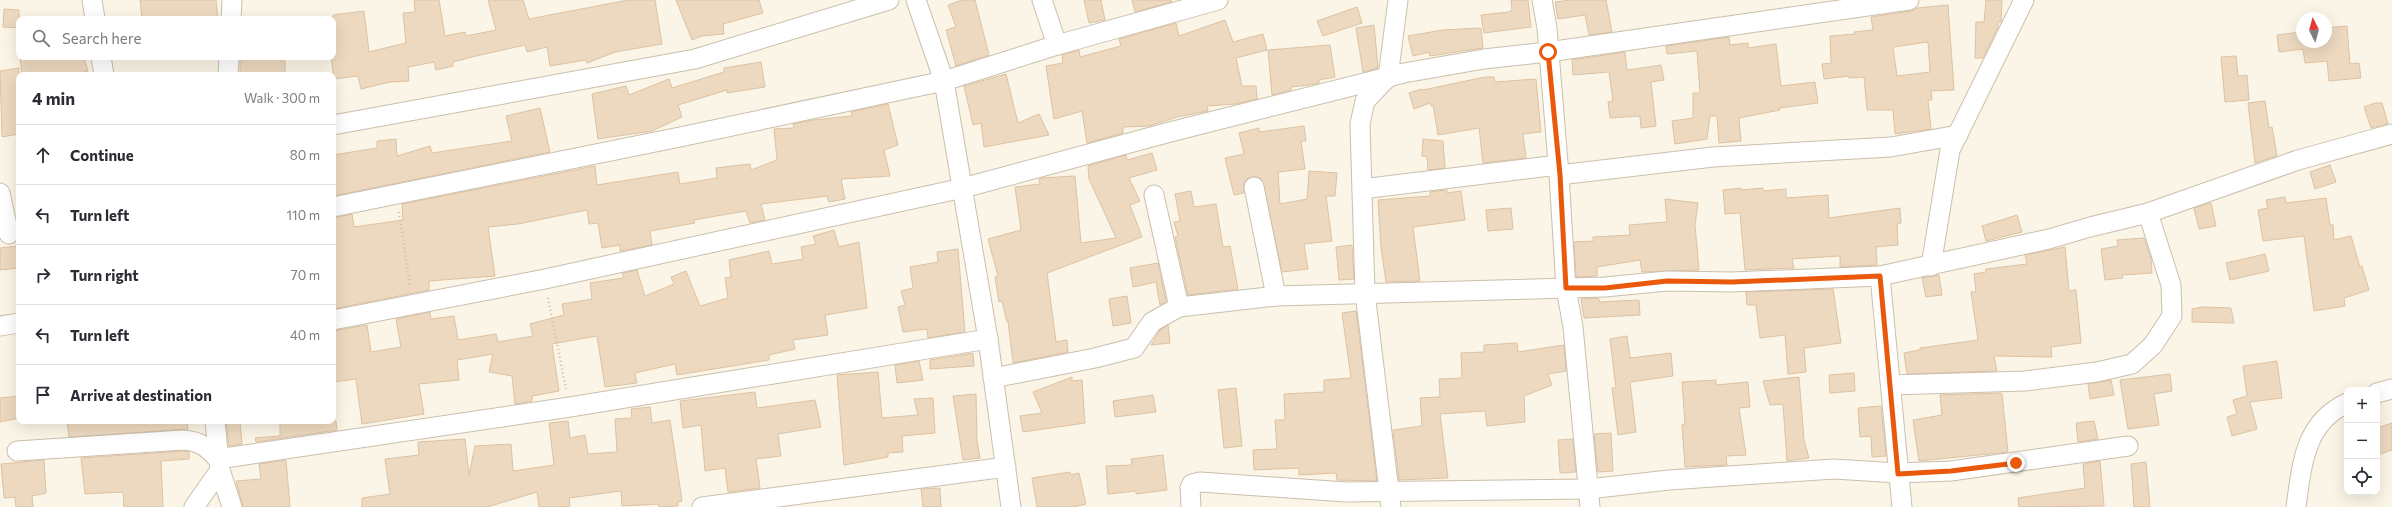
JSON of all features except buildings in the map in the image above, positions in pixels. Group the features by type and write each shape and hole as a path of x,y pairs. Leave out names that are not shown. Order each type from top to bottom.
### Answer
{"street":[{"path":"92,0 95,16"},
{"path":"336,124 695,59 889,0"},
{"path":"916,0 944,81 988,339 1011,507"},
{"path":"1042,0 1057,45"},
{"path":"336,206 680,137 944,81 1057,45 1218,0"},
{"path":"1390,500 1365,293 1360,124 1364,101 1388,77 1398,0"},
{"path":"1542,0 1547,28 1559,170 1566,288 1573,327 1589,498"},
{"path":"336,319 545,280 963,188 1170,132 1388,77 1484,59 1548,52 1909,0"},
{"path":"1931,266 1950,150 2024,0"},
{"path":"102,60 104,72"},
{"path":"228,72 229,60"},
{"path":"993,378 1096,358 1134,348 1152,322 1179,307 1276,296 1605,288 1667,281 1732,282 1880,276 2049,240 2090,227 2148,213 2298,160 2392,134"},
{"path":"1362,189 1706,157 1891,147 1958,135"},
{"path":"1254,188 1276,296"},
{"path":"0,193 9,234"},
{"path":"1154,195 1179,307"},
{"path":"1891,385 2025,381 2097,372 2132,364 2153,346 2172,316 2171,286 2148,213"},
{"path":"1880,276 1902,507"},
{"path":"0,326 16,323"},
{"path":"194,507 219,465 988,339"},
{"path":"2380,392 2392,389"},
{"path":"2296,507 2307,445 2322,419 2344,405"},
{"path":"215,424 219,465 232,507"},
{"path":"17,451 183,440 194,441 205,445 219,465"},
{"path":"1191,507 1190,488 1192,484 1200,482 1390,500 1589,498 1669,480 1834,469 1898,474 1951,471 2128,446"},
{"path":"702,507 1006,467"}],"path":[{"path":"396,194 413,305"},
{"path":"545,280 570,407"}],"route":[{"path":"1548,52 1560,175 1566,288 1605,288 1667,281 1732,282 1880,276 1898,474 1951,471 2016,463"}]}
